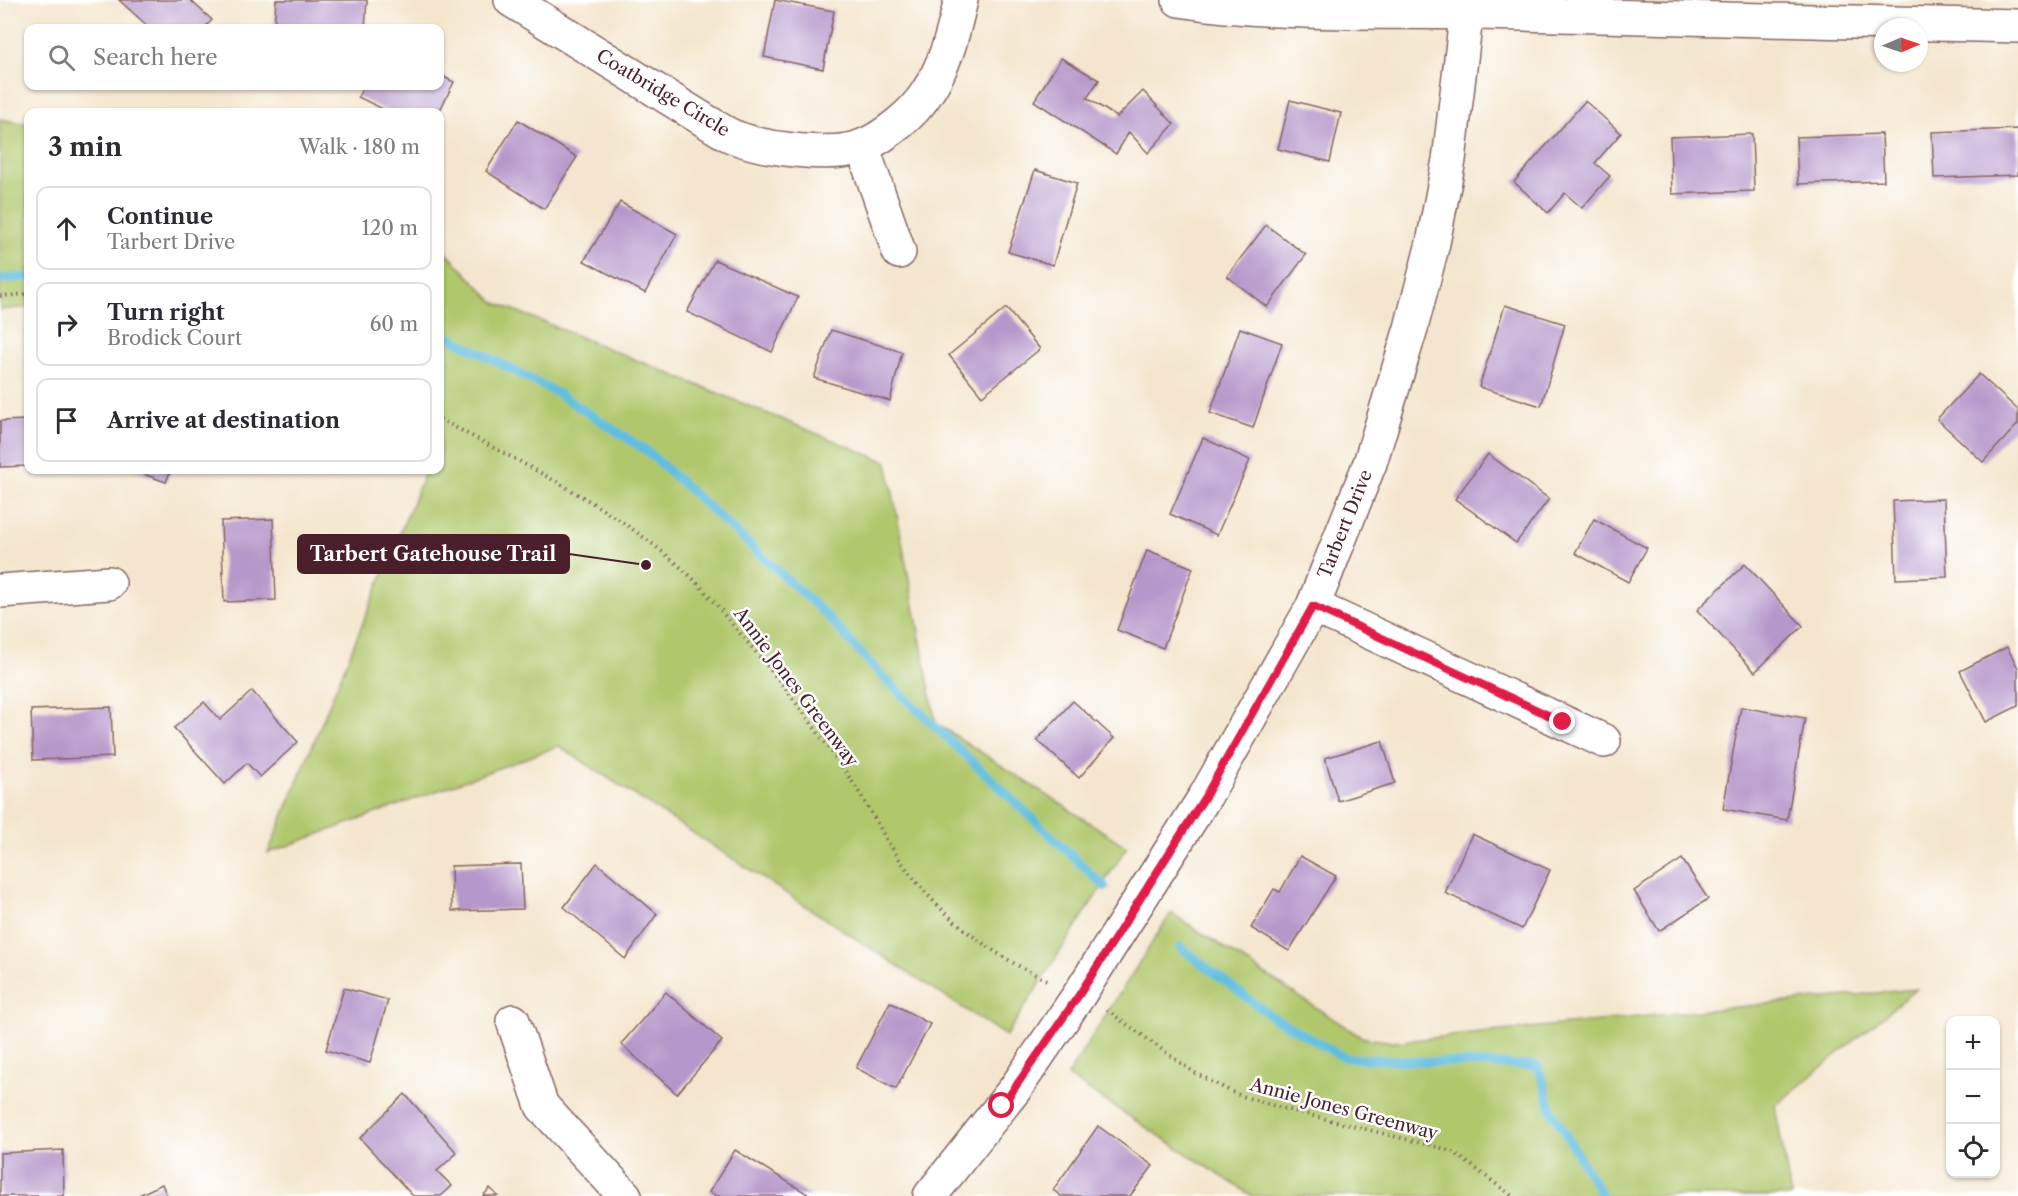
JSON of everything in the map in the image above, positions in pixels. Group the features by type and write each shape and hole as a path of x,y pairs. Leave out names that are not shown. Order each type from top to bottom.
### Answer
{"street":[{"name":"Coatbridge Circle","path":"511,0 737,138 800,151 831,152 862,146 895,127 926,94 947,54 961,0"},
{"path":"1179,0 1303,12 1468,7 2018,26"},
{"name":"Tarbert Drive","path":"930,1196 1016,1089 1079,995 1206,795 1313,606 1370,463 1412,328 1433,243 1449,160 1468,7"},
{"path":"862,146 899,252"},
{"path":"0,591 109,583"},
{"path":"1313,606 1604,741"},
{"path":"513,1021 542,1106 625,1196"}],"path":[{"path":"0,296 24,294"},
{"name":"Annie Jones Greenway","path":"444,421 606,513 635,532 699,585 780,681 855,787 903,866 935,904 974,936 1023,969 1051,981"},
{"name":"Annie Jones Greenway","path":"1107,1010 1193,1072 1236,1094 1278,1107 1441,1148 1455,1154 1512,1196"}],"green space":[{"path":"0,119 24,123 24,307 0,310"},
{"path":"444,250 494,302 887,462 936,723 1127,847 1006,1036 559,746 268,853 424,474 444,474"},
{"path":"1171,913 1361,1037 1392,1042 1916,989 1775,1106 1791,1196 1252,1196 1067,1076"}],"building":[{"path":"119,0 190,0 212,20 208,24 146,24"},
{"path":"276,0 367,0 365,24 274,24"},
{"path":"775,0 834,11 823,69 764,57"},
{"path":"1061,58 1099,80 1087,98 1117,117 1143,91 1174,124 1148,153 1129,132 1116,154 1034,101"},
{"path":"444,77 454,82 441,108 381,108 358,97 362,90 444,90"},
{"path":"1290,100 1341,113 1330,162 1278,149"},
{"path":"1585,101 1621,133 1595,163 1610,176 1582,208 1565,193 1548,213 1514,182"},
{"path":"518,120 577,157 544,209 486,171"},
{"path":"2018,129 2018,175 1934,178 1932,132"},
{"path":"1752,134 1754,191 1672,194 1670,137"},
{"path":"1882,134 1884,181 1798,184 1796,137"},
{"path":"1035,170 1077,183 1053,265 1008,252"},
{"path":"620,202 677,234 645,293 584,261"},
{"path":"1266,225 1306,255 1267,307 1227,276"},
{"path":"715,260 798,297 772,352 687,312"},
{"path":"1505,305 1565,324 1541,406 1479,387"},
{"path":"1006,308 1040,349 982,396 949,355"},
{"path":"1240,328 1282,343 1253,428 1210,413"},
{"path":"831,330 902,352 890,401 814,378"},
{"path":"1979,374 2018,410 2018,424 1983,462 1937,419"},
{"path":"24,420 24,466 0,467 0,421"},
{"path":"1203,438 1250,460 1217,535 1170,514"},
{"path":"1488,454 1549,499 1516,543 1455,499"},
{"path":"143,474 169,474 166,482"},
{"path":"1944,499 1947,577 1896,579 1893,501"},
{"path":"273,519 276,600 224,602 221,521"},
{"path":"1594,519 1647,548 1628,582 1575,553"},
{"path":"1147,550 1193,568 1163,648 1117,630"},
{"path":"1745,564 1803,626 1755,672 1697,610"},
{"path":"2007,647 2018,668 2018,706 1986,722 1960,671"},
{"path":"252,691 298,742 260,777 247,763 225,784 174,728 204,702 220,720"},
{"path":"1073,701 1114,738 1079,778 1037,740"},
{"path":"111,707 113,757 33,760 31,710"},
{"path":"1741,707 1805,718 1787,820 1723,809"},
{"path":"1382,741 1395,783 1338,801 1325,758"},
{"path":"1472,834 1550,870 1522,929 1445,893"},
{"path":"1300,856 1336,876 1289,951 1251,928 1274,889 1280,892"},
{"path":"1682,859 1708,899 1659,931 1634,891"},
{"path":"597,863 657,914 625,959 564,907"},
{"path":"521,864 523,909 452,911 451,866"},
{"path":"344,988 388,1000 370,1063 326,1050"},
{"path":"666,992 722,1041 677,1094 621,1044"},
{"path":"890,1002 930,1024 896,1089 856,1068"},
{"path":"405,1094 457,1153 437,1171 452,1186 441,1196 413,1196 360,1138"},
{"path":"1098,1126 1153,1166 1130,1196 1061,1196 1053,1190"},
{"path":"63,1150 64,1196 0,1196 0,1153"},
{"path":"735,1150 811,1196 716,1196 709,1192"},
{"path":"162,1184 167,1196 137,1196"},
{"path":"490,1188 498,1196 483,1196"}],"waterway":[{"path":"0,279 24,277"},
{"path":"444,334 557,393 647,451 825,614 883,677 1105,887"},
{"path":"1180,947 1271,1016 1345,1058 1538,1066 1552,1111 1602,1196"}],"place":[{"name":"Tarbert Gatehouse Trail","path":"646,565"}],"route":[{"path":"1002,1106 1016,1089 1079,995 1206,795 1313,606 1563,722"}]}
